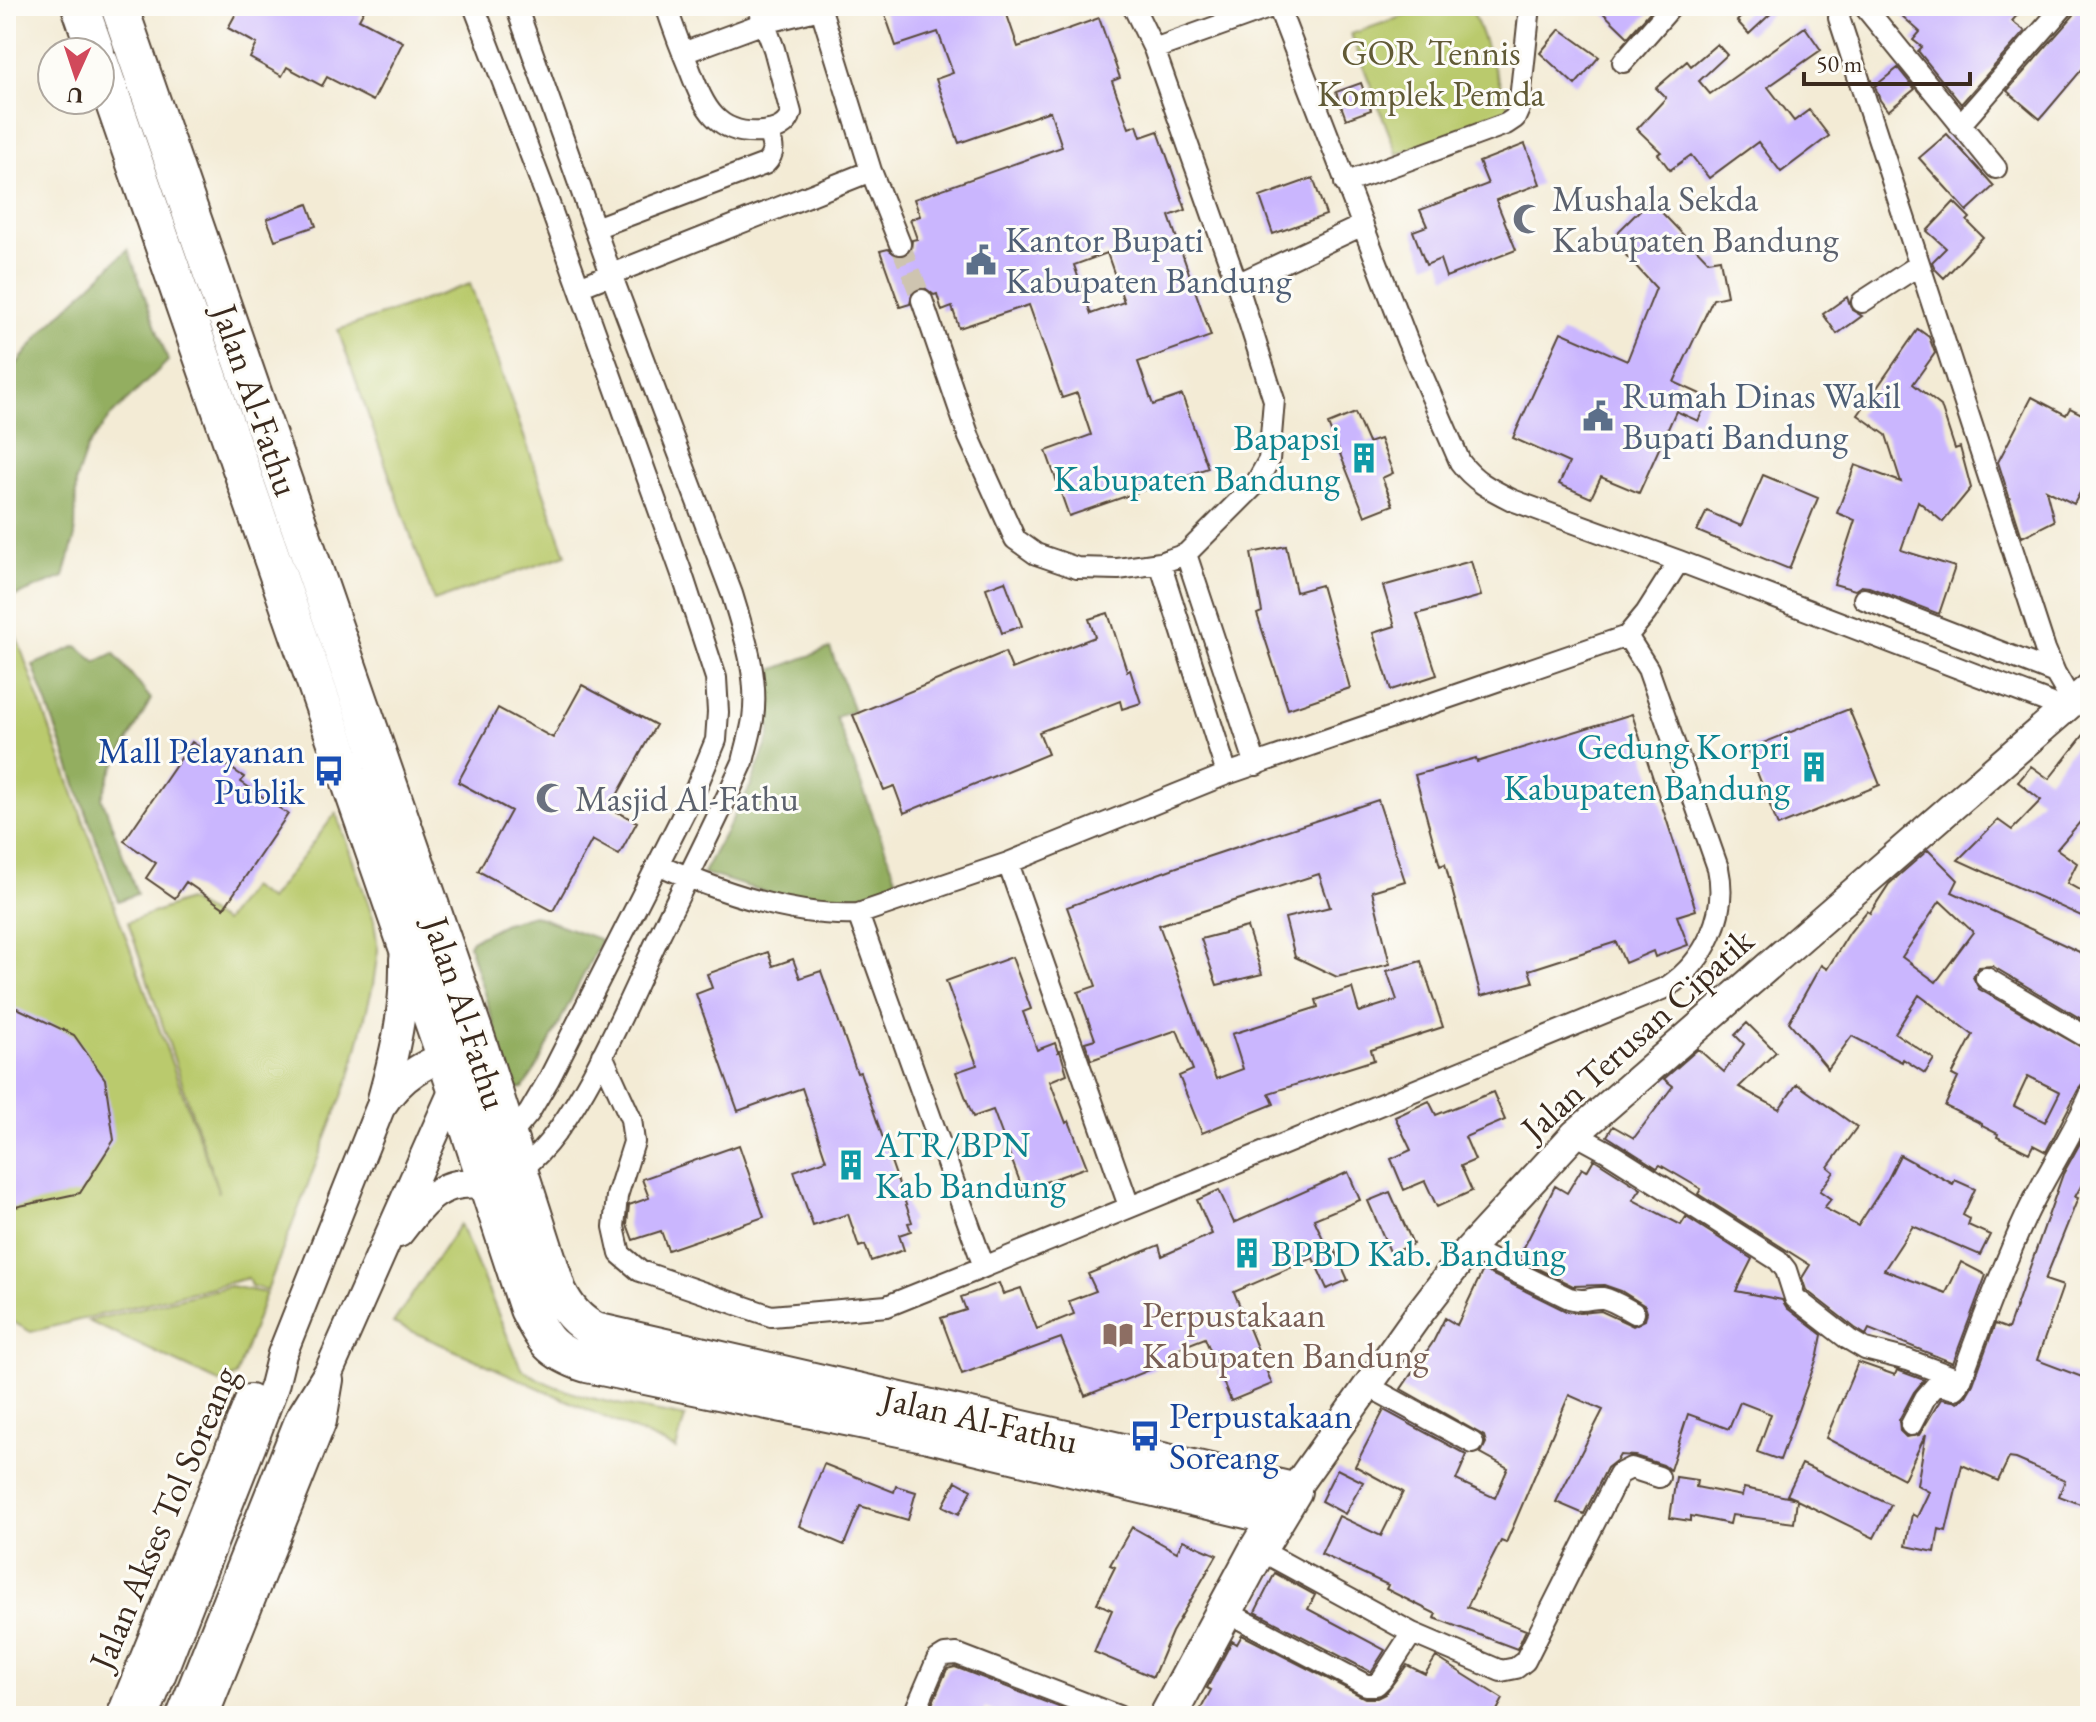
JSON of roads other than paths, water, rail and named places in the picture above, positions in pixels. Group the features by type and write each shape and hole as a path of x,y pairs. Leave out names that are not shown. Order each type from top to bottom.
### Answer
{"highway":[{"name":"Jalan Al-Fathu","path":"80,6 91,36"},
{"name":"Jalan Al-Fathu","path":"119,6 478,1042 558,1291 566,1307 580,1323 595,1331 932,1421 1284,1504"},
{"path":"116,60 137,58"},
{"name":"Jalan Al-Fathu","path":"116,109 404,936 528,1309 544,1340 569,1358 587,1364 932,1421"},
{"path":"192,333 228,320"},
{"path":"298,632 332,620"},
{"path":"1168,1716 1284,1504"}],"main road":[{"name":"Jalan Terusan Cipatik","path":"1284,1504 1469,1249 1575,1134 2074,700"},
{"name":"Jalan Akses Tol Soreang","path":"145,1716 253,1442 282,1354 380,1108 405,996 404,936"},
{"path":"181,1716 300,1418 329,1371 375,1264 450,1070 478,1042"},
{"name":"Jalan Akses Tol Soreang","path":"380,1108 400,1081 450,1070"},
{"path":"375,1264 420,1206 436,1192 482,1175"},
{"name":"Jalan Akses Tol Soreang","path":"121,1716 255,1386 263,1371 282,1354"},
{"path":"204,1716 322,1421 329,1371"}],"street":[{"path":"474,6 682,574 716,678 718,712 716,740 694,793 660,865 529,1113 513,1155 482,1175"},
{"path":"482,1175 513,1155 548,1144 562,1126 602,1055 743,762 753,718 748,647 732,594 611,274 516,6"},
{"path":"666,6 704,105 713,116 738,131 768,131 787,123 790,118 790,105 761,14"},
{"path":"922,300 969,437 1015,539 1036,554 1077,568 1118,569 1160,563 1186,554 1255,485 1269,460 1274,400 1237,284 1154,49 1133,6"},
{"path":"1154,49 1276,6 1427,388 1460,462 1471,477 1512,500 2050,703 2074,700 2055,673 1839,18 1841,6"},
{"path":"1345,183 1515,118 1521,99 1530,6"},
{"path":"1623,62 1672,6"},
{"path":"1864,6 1996,168"},
{"path":"1960,125 2064,6"},
{"path":"683,53 761,14 820,7 871,171 900,244"},
{"path":"595,228 765,164 772,157 774,149 768,131"},
{"path":"579,287 871,171"},
{"path":"1237,284 1363,225"},
{"path":"1862,302 1919,265"},
{"path":"1186,554 1256,765"},
{"path":"660,865 687,878 786,907 832,915 858,914 1008,863 1227,774 1627,636 1646,613 1679,561"},
{"path":"1160,563 1227,774"},
{"path":"1864,599 2055,673"},
{"path":"602,1055 631,1119 634,1142 617,1196 614,1227 620,1254 640,1271 771,1316 887,1306 984,1267 1667,987 1680,978 1715,928 1722,887 1648,669 1627,636"},
{"path":"1008,863 1129,1206"},
{"path":"858,914 984,1267"},
{"path":"1986,978 2090,1039"},
{"path":"1911,1425 1925,1398 1937,1384 1955,1389 1961,1380 2026,1216 2059,1150 2076,1127 2090,1095"},
{"path":"1575,1134 1778,1260 1786,1270 1795,1298 1848,1339 1865,1349 1908,1360 1961,1380"},
{"path":"1469,1249 1569,1298 1584,1302 1606,1299 1634,1313"},
{"path":"1368,1386 1473,1443"},
{"path":"1258,1549 1412,1633 1501,1671 1516,1668 1525,1661 1619,1474 1631,1468 1659,1477"},
{"path":"1225,1611 1366,1685 1376,1685 1382,1679 1412,1633"},
{"path":"913,1716 937,1660 945,1655 957,1654 1118,1716"}],"tunnel":[{"path":"900,244 922,300"}],"place":[{"name":"Mushala Sekda Kabupaten Bandung","path":"1528,219"},
{"name":"Kantor Bupati Kabupaten Bandung","path":"981,260"},
{"name":"Rumah Dinas Wakil Bupati Bandung","path":"1598,416"},
{"name":"Bapapsi Kabupaten Bandung","path":"1364,458"},
{"name":"Gedung Korpri Kabupaten Bandung","path":"1814,767"},
{"name":"Mall Pelayanan Publik","path":"329,771"},
{"name":"Masjid Al-Fathu","path":"551,798"},
{"name":"ATR/BPN Kab Bandung","path":"851,1165"},
{"name":"BPBD Kab. Bandung","path":"1247,1253"},
{"name":"Perpustakaan Kabupaten Bandung","path":"1118,1335"},
{"name":"Perpustakaan Soreang","path":"1145,1436"}],"park label":[{"name":"GOR Tennis Komplek Pemda","path":"1431,72"}]}
